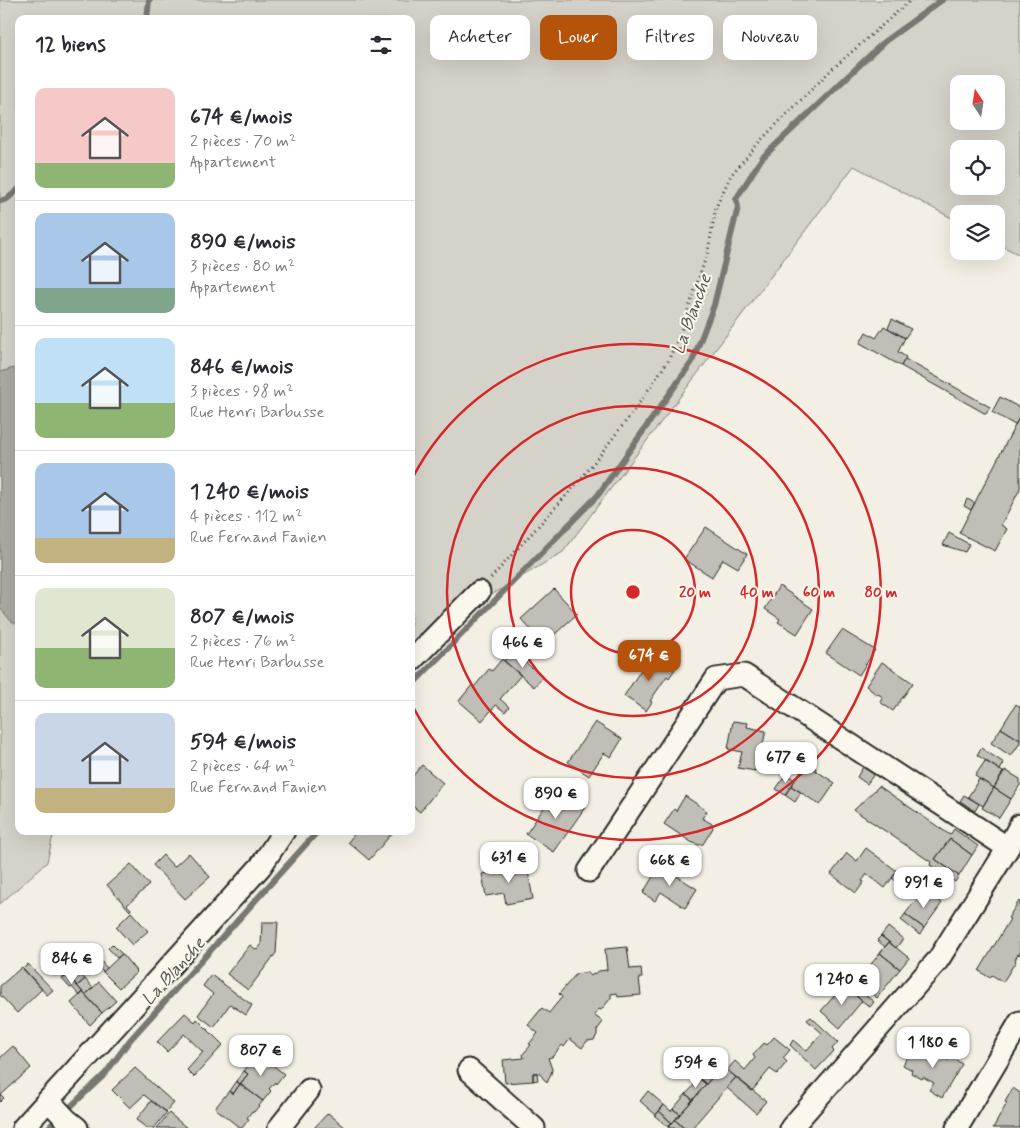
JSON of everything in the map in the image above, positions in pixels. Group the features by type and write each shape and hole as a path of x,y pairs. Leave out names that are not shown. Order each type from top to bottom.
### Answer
{"street":[{"path":"415,657 479,592"},
{"path":"589,871 716,679 744,675 1008,848"},
{"path":"791,1128 938,960 1008,848 1020,825"},
{"path":"23,1128 63,1115 261,866 281,835"},
{"path":"957,1128 1020,1022"},
{"path":"469,1070 534,1128"},
{"path":"279,1128 310,1090"}],"path":[{"path":"479,592 582,478 633,412 668,361 679,337 708,252 716,207 731,175 761,140 830,71 911,0"}],"shaded area":[{"path":"0,0 1020,0 1020,255 1005,248 1005,205 950,205 950,217 854,166 563,552 415,641 415,15 15,15 15,835 53,835 47,862 0,904"},
{"path":"15,368 15,623 0,608 0,372"}],"building":[{"path":"892,319 911,329 905,338 888,328"},
{"path":"884,326 905,338 898,352 906,357 901,366 860,343 866,332 876,338"},
{"path":"905,359 990,407 986,414 901,366"},
{"path":"1000,397 1020,408 1020,416 1015,425 992,412"},
{"path":"1020,416 1020,489 1001,525 1007,529 995,551 959,533"},
{"path":"967,499 975,503 971,510 964,506"},
{"path":"706,527 747,554 738,568 723,559 712,577 684,559"},
{"path":"949,533 969,544 965,552 943,545"},
{"path":"779,586 813,609 797,634 778,622 780,619 765,609"},
{"path":"554,589 577,614 544,644 521,619"},
{"path":"842,630 875,650 859,675 826,653"},
{"path":"512,651 543,677 534,687 504,661"},
{"path":"652,653 675,669 669,678 667,676 650,701 652,702 646,711 624,696"},
{"path":"502,659 521,675 500,699 509,707 505,712 496,705 482,721 459,701 472,685 474,687 489,669 492,671"},
{"path":"882,662 913,683 893,711 880,702 883,697 877,695 866,686"},
{"path":"1016,704 1020,707 1020,740 1001,728"},
{"path":"733,721 748,723 747,727 766,731 755,771 738,768 742,752 728,749"},
{"path":"595,722 622,739 611,757 604,753 589,776 568,762"},
{"path":"1001,728 1020,740 1011,756 991,743"},
{"path":"981,748 1004,763 1000,770 977,755"},
{"path":"985,761 1003,772 994,788 975,776"},
{"path":"807,762 816,768 815,770 835,783 820,805 791,786"},
{"path":"422,765 443,783 420,812 415,808 415,773"},
{"path":"863,767 874,774 867,784 857,777"},
{"path":"1005,770 1020,779 1020,785 1011,799 994,788"},
{"path":"786,774 795,780 785,795 776,789"},
{"path":"979,779 994,788 983,806 968,797"},
{"path":"791,786 801,792 795,802 785,795"},
{"path":"879,786 950,835 954,829 978,846 972,855 950,839 935,859 959,876 955,882 930,865 931,862 854,810"},
{"path":"558,787 586,806 554,852 526,834"},
{"path":"994,788 1011,799 999,818 982,808"},
{"path":"964,795 979,804 975,811 960,801"},
{"path":"685,796 707,811 702,818 712,824 713,828 703,844 699,845 691,842 664,824 674,809 676,811"},
{"path":"354,835 391,835 369,860 348,842"},
{"path":"950,839 972,855 959,876 935,859"},
{"path":"866,848 897,871 885,888 867,874 856,893 831,874 847,853 857,861"},
{"path":"189,853 210,877 185,899 153,865 163,855 174,867"},
{"path":"131,864 149,885 127,905 131,909 130,911 107,885"},
{"path":"660,865 697,889 685,908 661,892 655,901 643,893"},
{"path":"527,866 533,899 506,904 504,893 486,896 482,874"},
{"path":"897,871 924,890 918,896 892,878"},
{"path":"924,890 942,903 924,928 905,914"},
{"path":"1019,901 1020,955 1018,954 1016,961 1003,982 992,975 990,978 979,971"},
{"path":"131,912 148,931 132,945 116,927"},
{"path":"905,914 924,928 920,935 901,920"},
{"path":"262,922 278,922 276,953 248,990 227,974 250,945 257,950 261,945"},
{"path":"888,927 903,939 896,948 881,936"},
{"path":"881,936 889,942 885,947 877,940"},
{"path":"889,942 909,958 900,969 880,953"},
{"path":"112,944 122,954 117,958 108,948"},
{"path":"627,947 630,969 641,968 642,978 639,978 641,995 618,997 617,993 611,994 611,998 594,1015 603,1022 597,1030 594,1040 587,1041 582,1048 570,1039 564,1047 562,1045 552,1057 548,1058 552,1069 547,1083 539,1073 533,1073 533,1081 505,1083 503,1060 524,1058 523,1054 538,1033 528,1025 542,1008 549,1013 562,997 559,994 576,974 588,972 590,976 599,971 607,970 605,949"},
{"path":"71,951 76,957 68,965 62,959"},
{"path":"880,953 900,969 877,998 857,982"},
{"path":"122,954 137,972 119,988 103,972"},
{"path":"98,958 107,968 103,972 94,962"},
{"path":"62,959 77,975 72,979 57,964"},
{"path":"56,963 67,975 64,978 53,965"},
{"path":"28,964 53,990 47,995 23,969"},
{"path":"22,967 42,989 17,1013 0,995 0,986"},
{"path":"79,972 85,979 77,986 72,979"},
{"path":"67,975 83,992 80,996 62,979"},
{"path":"211,975 252,1005 246,1015 230,1004 214,1027 198,1015 213,994 203,986"},
{"path":"85,979 93,988 85,995 77,986"},
{"path":"99,982 116,1001 102,1013 85,995"},
{"path":"849,982 874,1002 870,1007 845,987"},
{"path":"844,985 862,1001 840,1028 821,1011"},
{"path":"83,992 102,1013 90,1025 71,1003"},
{"path":"185,1013 195,1022 197,1019 223,1045 194,1077 187,1070 203,1052 184,1034 167,1052 157,1042"},
{"path":"811,1017 838,1042 832,1049 834,1051 816,1070 790,1045 793,1040 806,1051 822,1033 807,1020"},
{"path":"774,1037 790,1050 783,1058 787,1062 777,1074 770,1069 752,1091 727,1070 735,1061 745,1070 755,1058 753,1055 764,1043 767,1045"},
{"path":"922,1043 937,1052 936,1054 948,1060 950,1056 962,1064 942,1098 929,1090 934,1083 911,1073 912,1070 903,1065 910,1052 915,1055"},
{"path":"13,1046 31,1068 1,1095 4,1098 0,1102 0,1058"},
{"path":"258,1053 284,1074 269,1089 271,1091 263,1101 240,1084 248,1074 244,1071"},
{"path":"716,1061 722,1066 706,1084 700,1079"},
{"path":"722,1066 736,1077 692,1128 684,1128 675,1120"},
{"path":"135,1068 174,1103 166,1112 144,1095 130,1108 112,1090"},
{"path":"244,1071 248,1074 240,1084 236,1081"},
{"path":"533,1073 537,1073 538,1080 533,1081"},
{"path":"736,1077 766,1101 756,1113 727,1088"},
{"path":"700,1079 706,1084 693,1100 686,1094"},
{"path":"236,1081 240,1084 233,1094 229,1091"},
{"path":"240,1084 263,1101 254,1112 252,1111 242,1128 215,1108 229,1091 233,1094"},
{"path":"1013,1088 1020,1093 1020,1128 993,1128 1007,1103 1005,1102"},
{"path":"648,1091 664,1105 656,1115 640,1101"},
{"path":"686,1094 693,1100 680,1114 673,1109"},
{"path":"151,1101 167,1112 154,1128 147,1128 136,1120"},
{"path":"664,1105 671,1111 673,1109 680,1114 672,1123 659,1111"},
{"path":"659,1111 672,1123 668,1127 655,1116"},
{"path":"328,1113 346,1128 314,1128"},
{"path":"170,1114 187,1128 157,1128"},
{"path":"675,1120 684,1128 668,1128"}],"waterway":[{"path":"147,15 149,0"},
{"name":"La Blanche","path":"415,682 598,495 692,362 714,305 738,207 736,199 762,158 885,41 942,0"},
{"path":"0,201 7,199 15,192"},
{"name":"La Blanche","path":"48,1128 105,1074 130,1040 314,835"}]}
